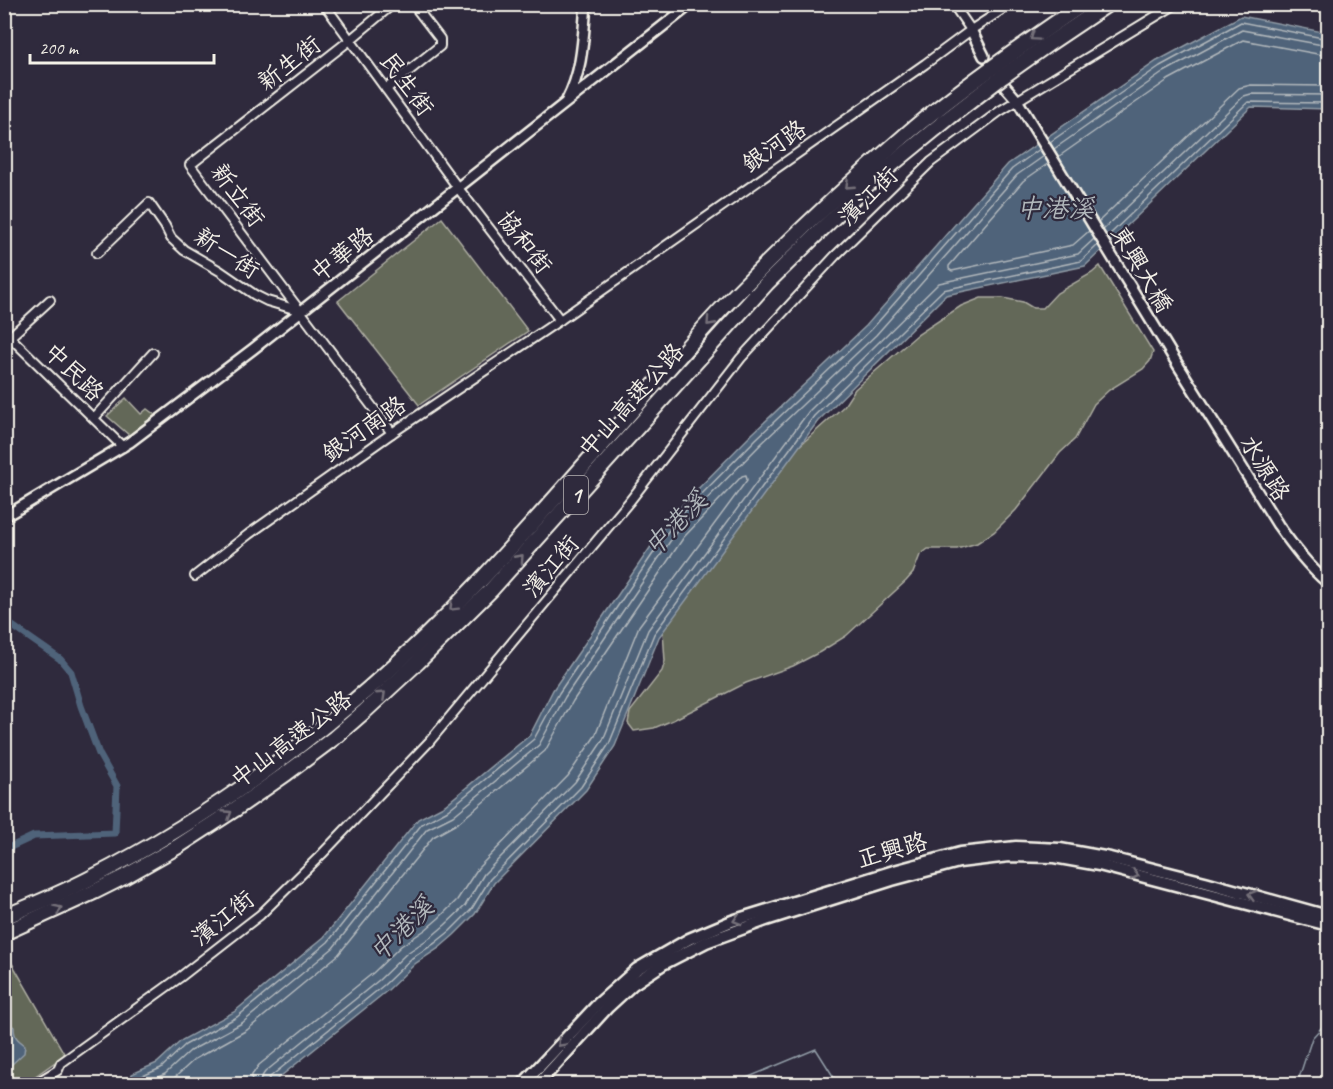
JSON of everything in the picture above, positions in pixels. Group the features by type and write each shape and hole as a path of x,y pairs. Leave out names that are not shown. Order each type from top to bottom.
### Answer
{"highway":[{"name":"中山高速公路","path":"4,917 88,879 175,831 246,786 336,717 404,657 478,583 729,301 791,239 912,129 1014,52 1083,4"},
{"name":"中山高速公路","path":"4,933 104,887 177,846 251,798 334,738 418,662 491,590 767,283 868,184 1002,77 1108,4"}],"main road":[{"name":"正興路","path":"523,1084 599,1003 637,969 689,939 732,921 960,853 1016,847 1060,849 1131,863 1329,916"},
{"name":"正興路","path":"538,1084 608,1007 633,984 663,964 705,942 766,920 959,862 1009,856 1054,858 1099,865 1329,925"}],"street":[{"name":"民生街","path":"324,4 458,188"},
{"name":"新生街","path":"252,116 393,4"},
{"path":"386,89 440,46 440,39 413,4"},
{"path":"565,105 581,60 586,4"},
{"path":"644,4 657,5"},
{"name":"中華路","path":"4,517 123,447 253,349 691,4"},
{"path":"953,4 971,30 984,56"},
{"name":"銀河路","path":"560,320 1011,4"},
{"name":"濱江街","path":"35,1084 58,1070 62,1063 179,978 260,915 322,854 429,742 629,502 741,358 835,256 931,162 1017,100 1176,4"},
{"name":"東興大橋","path":"1004,84 1017,100 1178,365"},
{"name":"新立街","path":"252,116 190,165 301,311"},
{"name":"協和街","path":"458,188 560,320"},
{"name":"新一街","path":"97,253 149,204 171,238 184,250 255,295 301,311"},
{"name":"中民路","path":"50,300 11,336 12,339 123,447"},
{"path":"301,311 392,433"},
{"name":"銀河南路","path":"195,576 249,534 392,433 560,320"},
{"path":"94,418 153,353"},
{"name":"水源路","path":"1178,365 1278,525 1296,550 1329,583"}],"green space":[{"path":"442,218 528,331 419,405 338,301"},
{"path":"1100,266 1153,352 1150,361 1143,369 1109,390 1094,404 1075,439 1060,453 1016,510 994,532 977,543 957,549 928,549 920,555 913,573 906,581 846,636 820,652 793,666 746,683 673,720 654,728 634,731 628,723 630,712 662,671 665,661 663,631 669,613 797,448 844,406 855,389 917,335 961,306 981,298 1003,298 1023,302 1033,308 1043,308 1057,293"},
{"path":"126,398 141,414 147,409 155,415 129,435 107,416"},
{"path":"10,960 65,1055 24,1084 5,1084 4,961"}],"water":[{"name":"中港溪","path":"1241,16 1328,33 1328,109 1251,107 1085,266 946,295 818,421 659,637 615,746 586,790 494,883 475,914 454,935 416,963 388,990 271,1084 129,1084 132,1074 157,1063 182,1040 234,1012 324,937 418,819 445,805 530,735 553,690 667,523 752,434 866,326 1008,164 1157,61"},
{"path":"5,1007 8,1007 7,1015 9,1023 14,1027 15,1036 25,1045 24,1053 10,1066 5,1064"}],"waterway":[{"path":"4,620 60,659 71,672 99,754 117,786 115,833 34,836 4,850"},
{"path":"1297,1084 1312,1038 1322,1027 1328,1027"},
{"path":"732,1084 816,1049 838,1084"}]}
